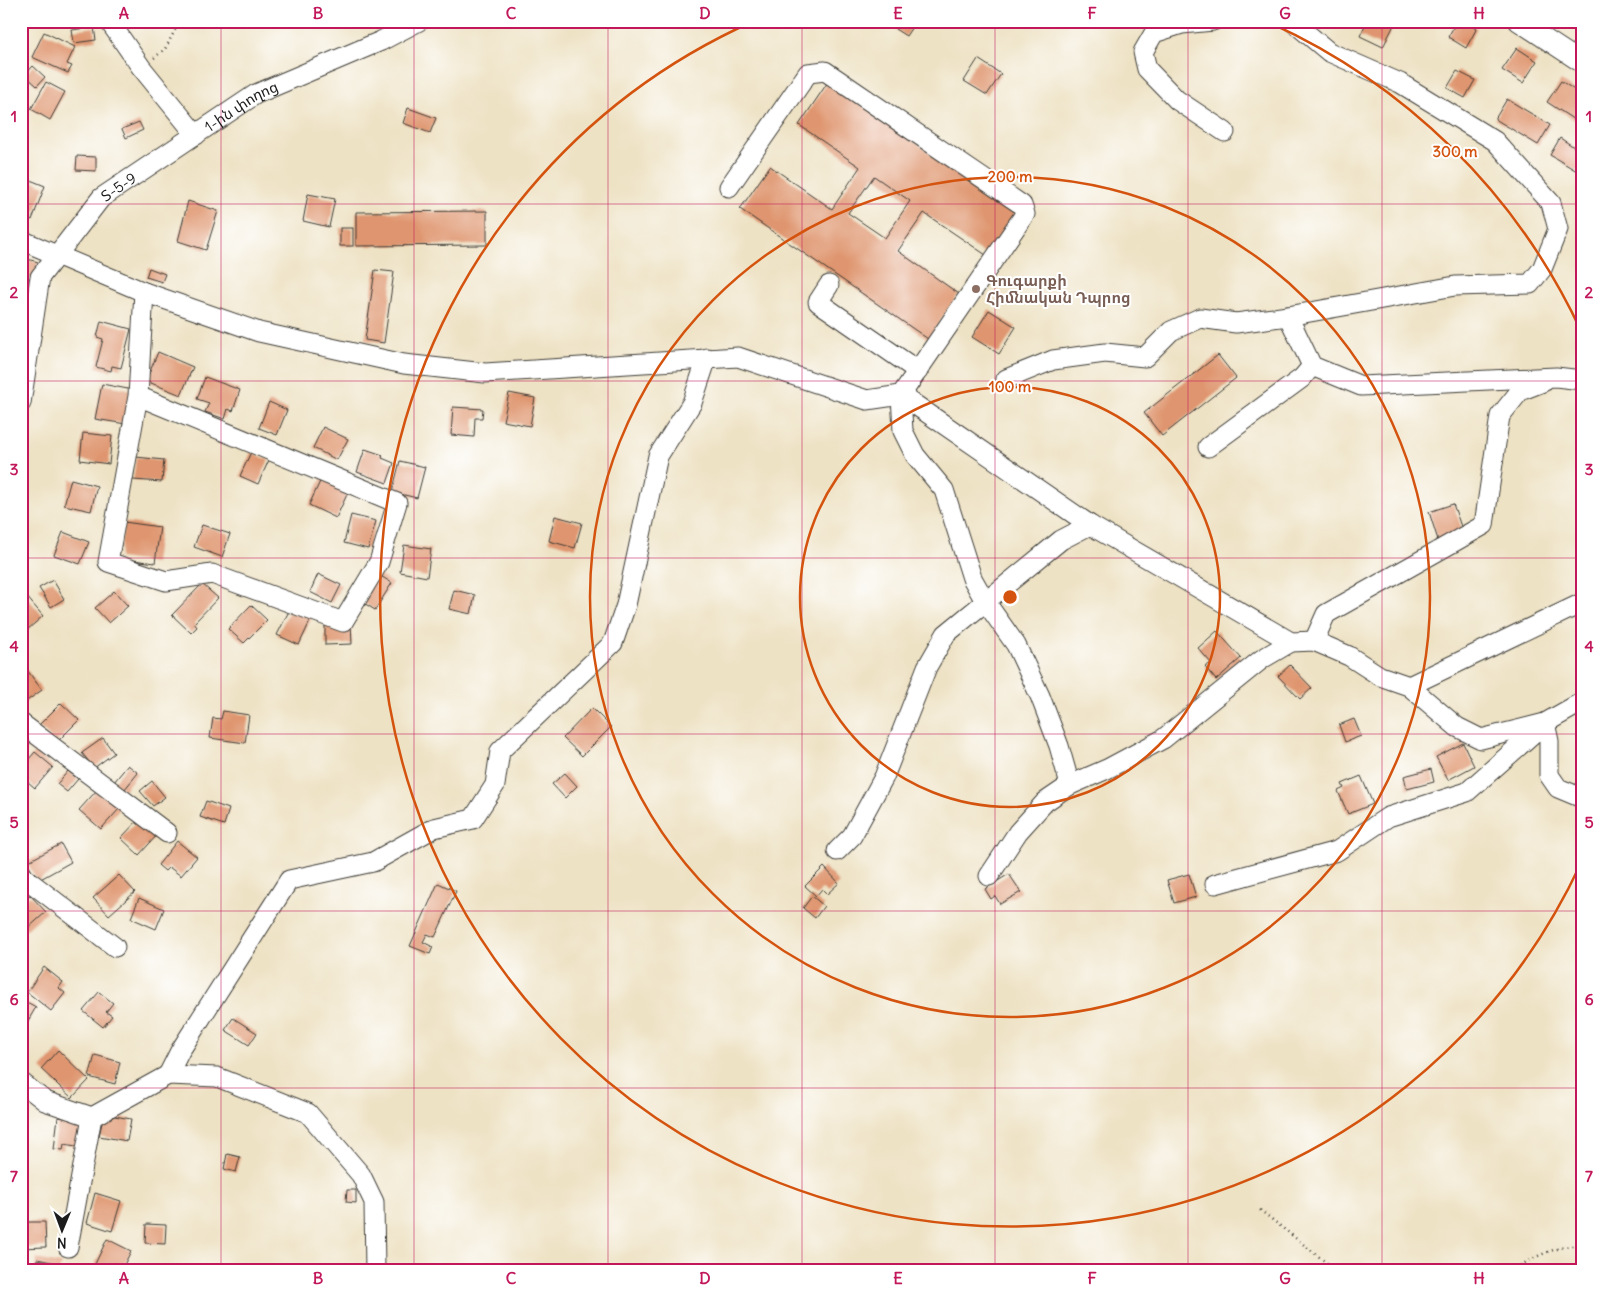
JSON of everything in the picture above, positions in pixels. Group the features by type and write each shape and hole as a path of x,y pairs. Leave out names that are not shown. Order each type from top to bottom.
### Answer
{"street":[{"name":"1-ին փողոց","path":"109,21 141,67 196,135 256,94 381,41 419,21"},
{"path":"1213,21 1182,24 1154,33 1143,52 1147,69 1176,100 1226,132"},
{"path":"1006,379 1053,360 1105,353 1145,356 1171,331 1200,318 1236,323 1288,316 1455,286 1530,284 1542,269 1558,229 1551,203 1495,142 1400,83 1329,52 1292,21"},
{"path":"1518,21 1582,63"},
{"path":"730,187 808,73 825,71 1022,205 1025,214 901,396 902,431 915,454 944,490 972,578 985,601 1016,645 1040,696 1059,746 1070,785"},
{"name":"Տ-5-9","path":"21,403 40,277 101,198 196,135"},
{"path":"21,240 144,292 259,332 404,364 485,373 738,357 867,400 901,396 1090,526 1291,642"},
{"path":"829,285 818,302 918,372"},
{"path":"138,396 397,503 379,562 343,622 212,574 166,581 108,562 138,396 144,292"},
{"path":"1288,316 1312,366 1360,386 1556,377 1582,380"},
{"path":"168,1076 180,1051 289,880 373,862 434,828 473,819 494,785 500,751 613,643 626,605 647,498 658,456 692,404 708,358"},
{"path":"1208,447 1302,378 1312,366"},
{"path":"1314,641 1326,614 1484,525 1500,416 1520,391 1556,377"},
{"path":"837,851 852,836 884,777 928,667 946,634 1061,540 1090,526"},
{"path":"1409,686 1582,603"},
{"path":"988,876 1023,826 1045,802 1070,785 1163,739 1262,659 1291,642 1314,641 1349,656 1380,676 1409,686 1457,727 1481,739 1545,723"},
{"path":"1215,884 1337,851 1388,817 1467,792 1545,723 1582,702"},
{"path":"21,723 167,832"},
{"path":"1545,723 1549,741 1549,776 1558,788 1582,798"},
{"path":"21,875 116,947"},
{"path":"21,1082 45,1101 92,1117 168,1076 217,1076 308,1113 361,1175 374,1202 375,1271"},
{"path":"68,1247 92,1117"}],"path":[{"path":"141,67 165,49 180,21"},
{"path":"1260,1210 1338,1271"},
{"path":"1512,1271 1528,1261 1569,1245 1582,1246"}],"building":[{"path":"901,21 916,21 906,36 895,29"},
{"path":"1367,21 1395,23 1383,47 1360,36"},
{"path":"1457,21 1465,21 1477,28 1466,48 1448,37"},
{"path":"94,27 96,40 74,43 72,30"},
{"path":"44,32 75,47 67,64 72,66 68,73 32,57"},
{"path":"1517,48 1537,61 1523,83 1502,70"},
{"path":"978,59 1001,74 987,95 964,81"},
{"path":"33,66 45,77 37,86 25,75"},
{"path":"1457,71 1475,80 1465,98 1447,88"},
{"path":"1561,81 1582,95 1582,125 1547,102"},
{"path":"46,82 65,92 50,120 31,109"},
{"path":"828,82 1016,212 986,255 924,213 898,251 959,294 928,339 740,209 770,166 832,209 860,167 799,125","holes":["874,176 910,201 885,238 848,213"]},
{"path":"1507,99 1550,125 1538,145 1495,119"},
{"path":"408,108 436,118 430,133 403,123"},
{"path":"139,122 143,130 126,138 122,129"},
{"path":"1560,138 1582,152 1582,174 1550,155"},
{"path":"77,156 96,157 96,171 76,170"},
{"path":"23,177 45,186 32,220 21,215"},
{"path":"308,194 335,199 329,227 303,221"},
{"path":"188,201 218,211 206,250 178,241"},
{"path":"487,211 487,245 356,246 356,212"},
{"path":"340,228 353,228 353,246 340,246"},
{"path":"27,259 38,262 34,279 23,277"},
{"path":"149,268 165,274 162,282 146,277"},
{"path":"375,270 394,272 384,343 365,340"},
{"path":"989,310 1016,327 999,354 972,337"},
{"path":"101,321 131,329 121,368 112,366 111,371 96,367 103,339 97,337"},
{"path":"158,352 193,367 181,395 146,381"},
{"path":"1218,355 1236,378 1162,436 1144,413"},
{"path":"205,377 240,390 233,411 228,409 225,419 205,412 209,403 197,399"},
{"path":"102,384 133,390 126,424 95,419"},
{"path":"509,393 535,398 530,426 503,421"},
{"path":"269,402 287,410 277,435 259,428"},
{"path":"453,407 483,409 482,418 475,418 474,437 451,435"},
{"path":"323,427 348,439 337,460 313,448"},
{"path":"83,433 112,436 109,464 80,460"},
{"path":"365,449 383,455 382,458 394,463 387,483 357,472"},
{"path":"251,452 269,460 258,484 240,476"},
{"path":"136,457 164,460 162,482 133,480"},
{"path":"400,461 425,467 417,498 392,492"},
{"path":"324,473 351,486 336,518 309,505"},
{"path":"71,479 97,486 91,511 64,505"},
{"path":"1453,504 1463,532 1438,540 1429,512"},
{"path":"351,515 376,521 368,549 344,543"},
{"path":"555,516 582,523 575,548 549,541"},
{"path":"124,522 160,527 155,563 119,558"},
{"path":"202,525 230,534 222,557 194,547"},
{"path":"63,532 89,542 80,564 54,555"},
{"path":"404,545 431,549 427,577 400,572"},
{"path":"376,573 392,583 375,610 359,600"},
{"path":"318,574 341,585 332,603 310,592"},
{"path":"53,580 64,599 51,607 39,588"},
{"path":"202,584 218,598 194,623 197,627 191,633 172,615"},
{"path":"454,590 475,595 471,614 449,609"},
{"path":"114,591 128,606 109,623 95,608"},
{"path":"26,596 43,616 27,630 21,624 21,600"},
{"path":"251,605 267,620 244,643 228,629"},
{"path":"292,605 313,615 299,645 277,635"},
{"path":"351,623 352,644 325,645 325,624"},
{"path":"1217,631 1241,658 1216,680 1205,667 1211,663 1198,648"},
{"path":"1290,665 1312,688 1300,699 1278,676"},
{"path":"27,670 42,690 21,705 21,674"},
{"path":"61,703 79,720 56,743 38,726"},
{"path":"592,708 611,727 582,756 563,738"},
{"path":"223,711 249,715 245,743 210,738 213,718 221,719"},
{"path":"1354,719 1361,736 1345,742 1339,725"},
{"path":"103,738 114,753 94,768 82,753"},
{"path":"21,739 29,745 21,755"},
{"path":"1463,743 1474,766 1448,780 1436,757"},
{"path":"35,752 53,767 35,788 21,776 21,768"},
{"path":"128,765 138,773 124,790 114,782"},
{"path":"1431,769 1434,782 1407,789 1404,776"},
{"path":"68,771 78,779 67,792 57,784"},
{"path":"565,773 577,786 565,798 552,784"},
{"path":"1361,776 1373,804 1348,814 1338,791 1344,788 1342,784"},
{"path":"152,781 165,797 153,806 140,791"},
{"path":"98,789 120,808 101,829 79,810"},
{"path":"206,801 229,809 224,825 200,817"},
{"path":"140,818 158,834 139,855 121,838"},
{"path":"177,841 197,857 181,876 169,867 165,871 158,865"},
{"path":"61,844 71,862 37,881 27,862"},
{"path":"824,867 839,883 827,894 822,889 816,896 805,886"},
{"path":"1009,874 1021,892 1000,904 995,896 991,899 985,889"},
{"path":"1189,874 1196,897 1174,903 1167,880"},
{"path":"119,875 135,892 109,915 93,898"},
{"path":"438,883 456,891 435,937 427,934 423,942 433,947 430,954 410,946"},
{"path":"30,895 46,912 26,930 21,925 21,902"},
{"path":"812,896 824,906 815,918 803,908"},
{"path":"139,898 164,909 156,929 131,918"},
{"path":"44,967 63,982 59,988 65,993 51,1011 27,992"},
{"path":"99,992 113,1003 106,1012 112,1016 103,1027 83,1011"},
{"path":"21,999 36,1007 21,1033"},
{"path":"233,1018 257,1033 249,1045 225,1030"},
{"path":"58,1050 89,1080 72,1098 41,1069"},
{"path":"95,1055 120,1062 115,1084 89,1077"},
{"path":"104,1114 131,1119 127,1141 99,1136"},
{"path":"58,1117 86,1121 82,1147 64,1144 63,1150 54,1149"},
{"path":"227,1154 240,1157 236,1172 224,1169"},
{"path":"347,1190 356,1190 356,1203 346,1202"},
{"path":"95,1193 121,1201 112,1231 87,1223"},
{"path":"21,1222 45,1222 46,1247 21,1248"},
{"path":"146,1224 166,1225 165,1244 145,1243"},
{"path":"107,1239 131,1251 121,1271 110,1271 95,1264"},
{"path":"37,1259 61,1264 59,1271 34,1271"}],"place":[{"name":"Գուգարքի Հիմնական Դպրոց","path":"976,289"}]}
